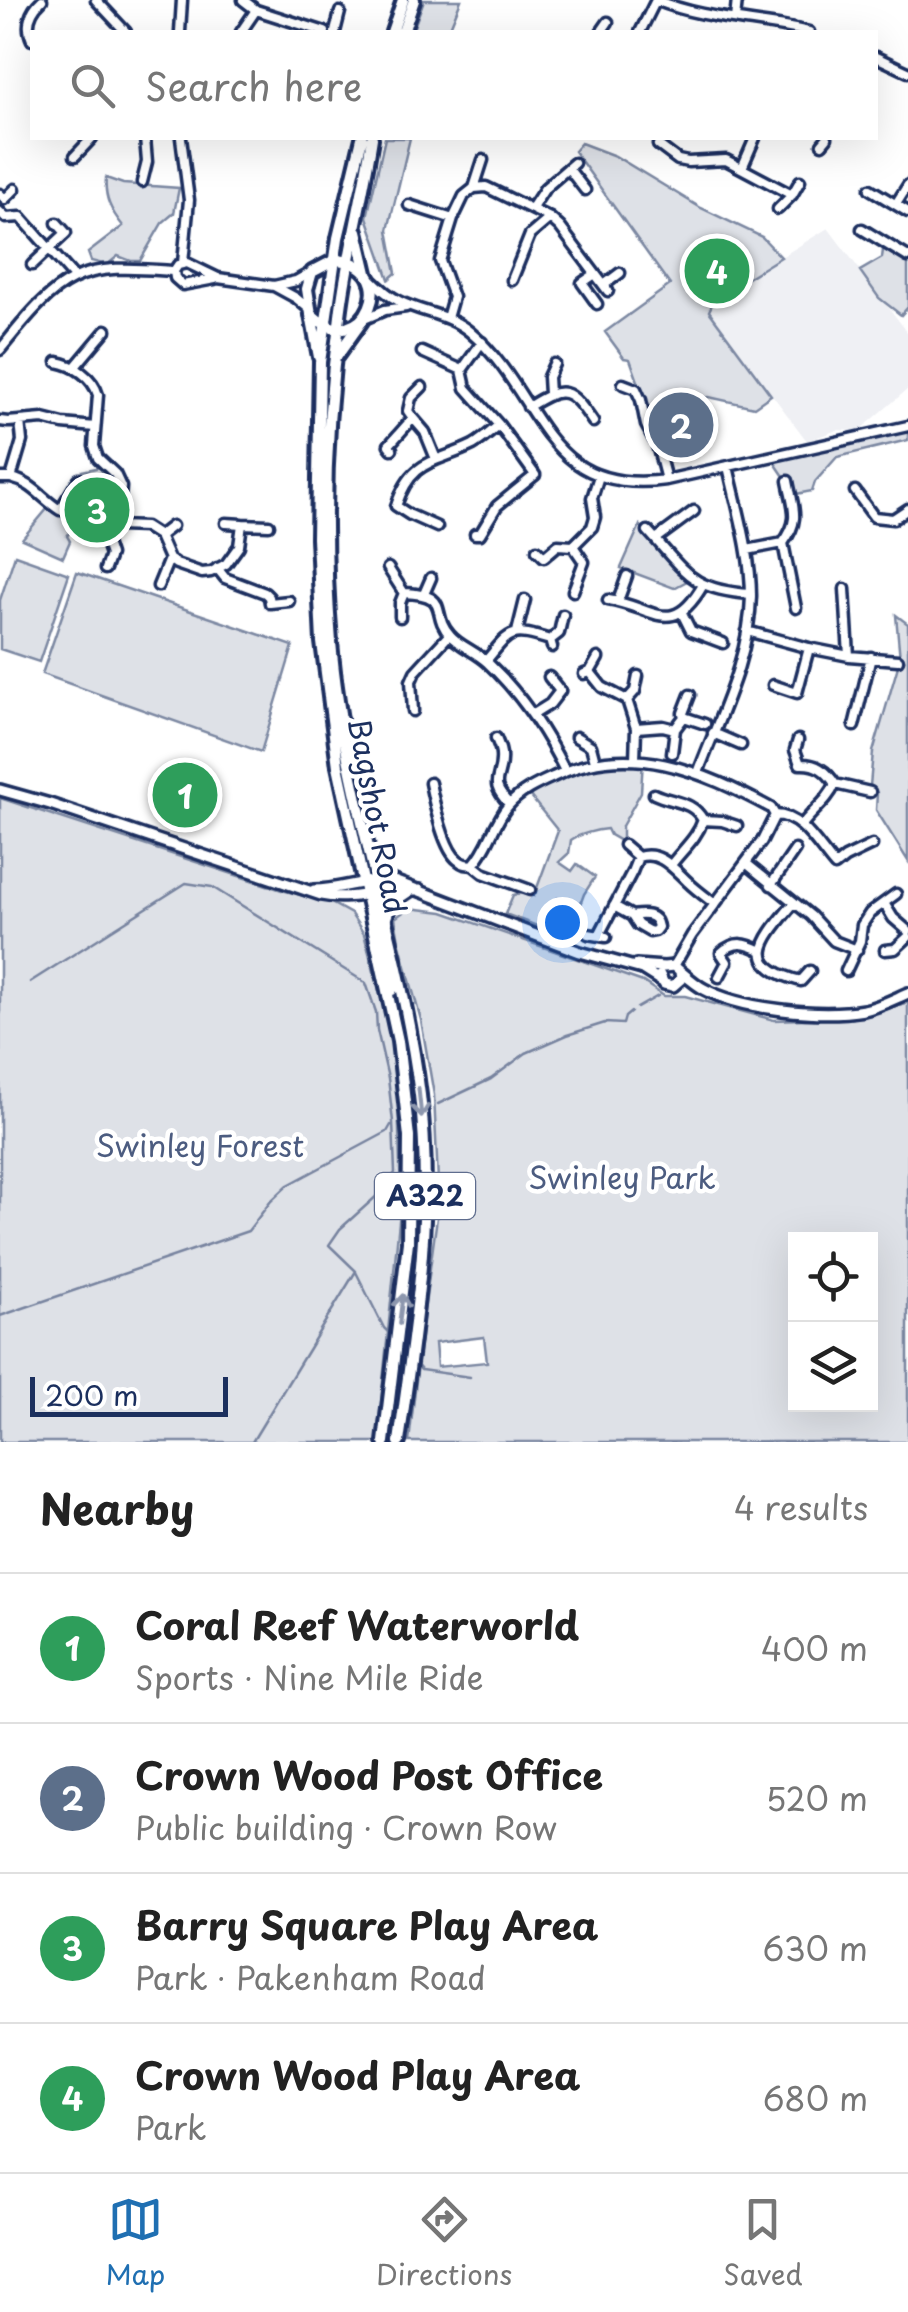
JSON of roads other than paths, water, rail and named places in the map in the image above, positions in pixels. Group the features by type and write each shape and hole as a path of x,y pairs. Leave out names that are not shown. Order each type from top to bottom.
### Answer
{"highway":[{"path":"393,30 404,0"},
{"path":"403,30 414,0"},
{"name":"A322","path":"322,538 320,362 338,238 362,140"},
{"name":"A322","path":"322,538 338,328 372,140"},
{"name":"A322","path":"356,225 368,276"},
{"name":"A322","path":"312,272 338,238"},
{"path":"335,359 363,319 373,300 373,290 368,276 357,264 335,260 312,272 307,289 310,311 326,326 338,328 363,319"},
{"name":"A322","path":"310,311 320,362"},
{"name":"Bagshot Road","path":"322,538 338,704 398,1041 410,1158 408,1242 384,1442"},
{"name":"Bagshot Road","path":"322,538 322,642 338,766 370,888 386,923 420,1099 425,1198 422,1267 399,1442"}],"main road":[{"path":"0,786 330,897 391,880 580,952 629,965 669,986 677,984 778,1010 816,1014 867,1010 908,994"},
{"path":"386,923 392,903 416,890"},
{"path":"629,965 672,968 704,990"},
{"path":"661,980 660,972 672,968"},
{"path":"672,968 680,979 677,984"}],"street":[{"path":"30,34 29,17 42,0"},
{"path":"180,30 182,0"},
{"path":"244,0 256,10 319,30"},
{"path":"641,30 656,0 695,13 778,29"},
{"path":"735,19 738,0"},
{"path":"98,1 124,30"},
{"path":"242,30 256,10"},
{"path":"336,30 340,12"},
{"path":"603,30 608,22"},
{"path":"878,57 908,72"},
{"path":"80,154 90,140"},
{"path":"142,182 148,162 145,140"},
{"path":"181,140 188,200 183,263"},
{"path":"742,168 754,140"},
{"path":"658,145 678,160 726,160 792,195"},
{"path":"474,188 483,160"},
{"path":"532,208 544,188 571,165 586,190"},
{"path":"778,210 800,181"},
{"path":"896,204 908,185"},
{"path":"447,318 452,297 440,260 464,196 474,188 486,186 550,218 606,288 620,273"},
{"path":"0,194 5,199 16,189"},
{"path":"870,189 908,212"},
{"path":"423,209 427,195"},
{"path":"410,205 453,220"},
{"path":"0,212 6,218 20,217 75,278"},
{"path":"512,280 530,235 550,218"},
{"path":"32,264 66,233 57,223"},
{"path":"862,229 904,254 908,244"},
{"path":"513,246 523,251"},
{"path":"218,278 179,283 174,271 178,265 190,264 218,278 274,286 310,311"},
{"path":"191,283 194,268"},
{"path":"0,350 32,313 75,278 103,270 174,271"},
{"path":"274,286 312,272"},
{"path":"595,274 582,283 597,304"},
{"path":"368,276 388,295 466,328 496,358 561,451 599,476 625,482 666,480 908,426"},
{"path":"363,319 385,310 411,307"},
{"path":"74,368 103,333 91,330"},
{"path":"482,342 462,370 466,388 544,483"},
{"path":"422,352 462,370"},
{"path":"60,362 74,368 96,388 94,446 98,458 115,474 121,487 118,526"},
{"path":"549,394 548,377 554,364"},
{"path":"624,384 636,389 666,480"},
{"path":"422,387 411,398 408,411 424,432 436,459"},
{"path":"528,407 549,394 564,392 577,399 593,422"},
{"path":"388,445 413,418"},
{"path":"0,420 43,419 95,427"},
{"path":"11,478 22,440 20,421"},
{"path":"437,527 396,506 402,487 414,471 476,444 499,426"},
{"path":"698,774 732,686 747,632 751,594 747,550 728,466"},
{"path":"488,542 477,534 498,506 535,475"},
{"path":"537,550 544,557 558,545 573,546 592,527 592,498 599,476"},
{"path":"0,478 31,485 60,510 78,479"},
{"path":"747,550 783,543 793,530 788,481"},
{"path":"855,491 874,517 893,519 908,509"},
{"path":"595,518 606,513"},
{"path":"656,540 692,515"},
{"path":"226,523 269,525"},
{"path":"105,540 118,526 145,527 159,536 170,560 202,573 226,564 239,546 242,524"},
{"path":"159,536 172,526"},
{"path":"648,532 684,574 703,586 751,594"},
{"path":"82,533 105,540"},
{"path":"105,540 110,555 105,569"},
{"path":"783,543 796,608"},
{"path":"573,546 584,562 573,591"},
{"path":"654,556 663,548"},
{"path":"158,586 170,560"},
{"path":"217,568 225,578 265,593 270,603 289,601"},
{"path":"388,568 402,589 400,618"},
{"path":"627,576 613,601 655,614 672,616 682,612 692,606 703,586"},
{"path":"424,594 430,578"},
{"path":"402,589 432,598 449,635 486,661 534,714 565,771"},
{"path":"845,589 849,656"},
{"path":"517,632 524,600"},
{"path":"682,612 691,632 723,643"},
{"path":"486,661 506,636 517,632 551,643 559,633 563,616"},
{"path":"747,632 849,656 898,660"},
{"path":"412,711 414,672 449,635"},
{"path":"772,684 796,693 809,648"},
{"path":"598,658 587,673 627,700 636,728 635,760"},
{"path":"854,726 871,658"},
{"path":"627,700 638,676"},
{"path":"534,714 550,704 560,691 549,677"},
{"path":"684,717 682,712 690,695"},
{"path":"413,699 426,697"},
{"path":"684,717 705,724"},
{"path":"672,752 675,730 684,717"},
{"path":"636,728 663,726 675,730"},
{"path":"713,733 741,745"},
{"path":"576,737 591,746 595,761"},
{"path":"496,738 502,758 496,780 498,792 509,804"},
{"path":"591,746 604,739"},
{"path":"798,740 795,750 800,764 828,772 835,784 831,796 802,825"},
{"path":"473,865 509,804 530,788 595,761 635,760 728,785 771,808 774,822 672,968"},
{"path":"430,783 449,850 459,862 530,890"},
{"path":"835,784 870,792"},
{"path":"654,794 690,805 703,820 698,834 671,865"},
{"path":"775,815 784,815 802,825 835,866 872,845"},
{"path":"703,820 722,820 738,826"},
{"path":"624,845 638,857"},
{"path":"772,884 795,850"},
{"path":"638,857 650,855 671,865 715,904"},
{"path":"588,934 603,936 638,857"},
{"path":"746,864 811,916 834,941 856,950"},
{"path":"518,886 522,876"},
{"path":"846,971 860,941 862,925 870,913 896,894"},
{"path":"794,903 772,930 762,951 764,960 770,969 783,976 801,980 810,971"},
{"path":"884,903 908,934 895,949 885,950"},
{"path":"614,906 632,916"},
{"path":"737,928 738,943"},
{"path":"719,976 726,962 721,953 728,946 748,944 762,951"}],"waterway":[{"path":"30,982 186,883 212,887 366,983 376,1012 388,1078 395,1173 329,1245 356,1271 252,1442"},
{"path":"637,1008 658,996"},
{"path":"438,1104 491,1079 526,1053 605,1023 623,1024 631,1012"},
{"path":"0,1316 248,1231 288,1185 387,1132 391,1125"},
{"path":"356,1272 391,1335"},
{"path":"415,1363 421,1370 470,1377"}],"place":[{"name":"Crown Wood Play Area","path":"717,271"},
{"name":"Crown Wood Post Office","path":"681,425"},
{"name":"Barry Square Play Area","path":"97,510"},
{"name":"Coral Reef Waterworld","path":"185,795"}],"park label":[{"name":"Swinley Forest","path":"200,1147"},
{"name":"Swinley Park","path":"622,1179"}]}
